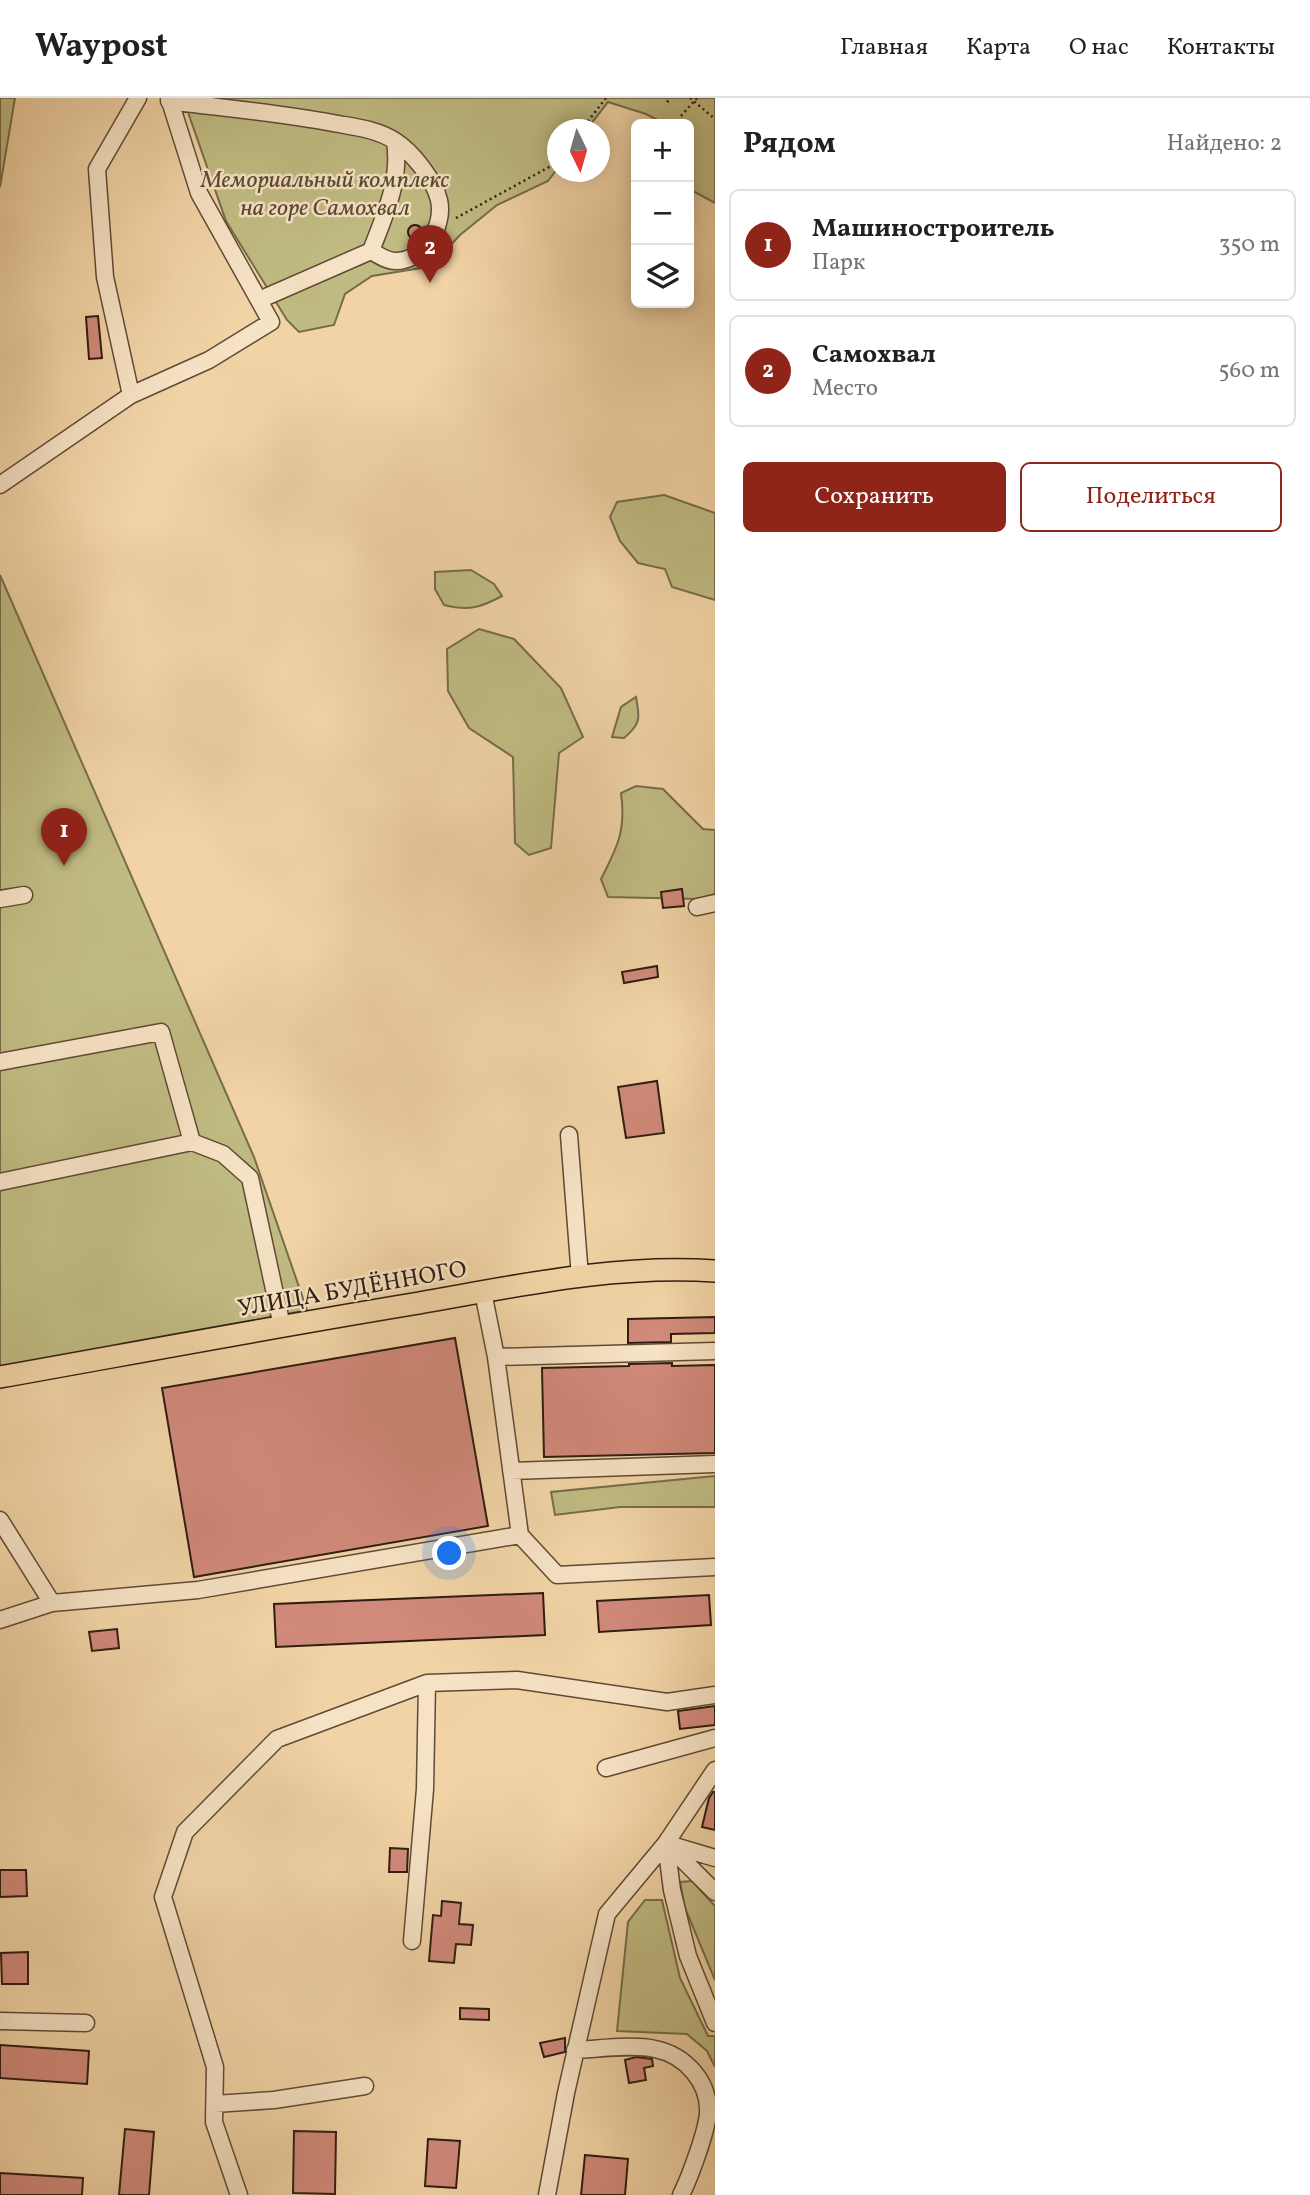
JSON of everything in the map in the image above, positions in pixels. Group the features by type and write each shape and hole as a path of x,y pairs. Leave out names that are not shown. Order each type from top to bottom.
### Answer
{"main road":[{"name":"УЛИЦА БУДЁННОГО","path":"0,1377 282,1326 611,1272 671,1268 715,1271"}],"street":[{"path":"131,395 105,277 97,169 138,98"},
{"path":"0,485 131,395 209,360 271,322 199,193 169,99 308,119 372,131 395,141 432,182 440,202 439,226 432,239 410,257 397,261 386,260 371,251"},
{"path":"259,300 371,251 397,177 395,141"},
{"path":"0,899 24,895"},
{"path":"697,907 715,903"},
{"path":"0,1062 161,1032 192,1142"},
{"path":"569,1135 580,1277"},
{"path":"0,1182 192,1142 223,1154 250,1178 282,1326"},
{"path":"483,1292 496,1357 520,1535 556,1575 715,1567"},
{"path":"496,1357 715,1351"},
{"path":"511,1471 715,1464"},
{"path":"0,1520 52,1603"},
{"path":"0,1620 52,1603 198,1590 520,1535"},
{"path":"239,2195 215,2122 215,2067 163,1897 185,1832 277,1739 427,1683 517,1680 667,1702 715,1695"},
{"path":"412,1941 425,1789 427,1683"},
{"path":"606,1768 715,1738"},
{"path":"547,2195 575,2050 607,1914 666,1843 715,1770"},
{"path":"666,1843 715,1858"},
{"path":"666,1843 715,1892"},
{"path":"666,1843 672,1890 688,1956 715,2022"},
{"path":"0,2021 86,2023"},
{"path":"575,2050 652,2048 673,2053 691,2069 705,2089 708,2114 681,2195"},
{"path":"215,2104 274,2100 365,2085"}],"path":[{"path":"589,119 606,98"},
{"path":"667,102 671,98"},
{"path":"691,98 715,119"},
{"path":"681,116 696,100"},
{"path":"457,218 547,168"}],"green space":[{"path":"0,98 15,98 0,187"},
{"name":"Мемориальный комплекс на горе Самохвал","path":"183,98 715,98 715,203 694,192 694,119 656,119 608,102 595,119 547,119 547,181 497,205 421,268 372,276 345,294 334,325 299,332 287,320 226,221"},
{"path":"664,495 715,513 715,600 672,587 665,569 638,563 620,541 610,517 617,502"},
{"path":"471,570 494,584 502,596 474,607 444,605 435,589 435,572"},
{"path":"0,575 254,1157 307,1310 0,1370"},
{"path":"479,629 514,639 561,688 583,737 559,753 551,848 529,855 515,843 513,757 469,728 448,691 447,649"},
{"path":"636,697 638,716 634,729 624,738 612,737 621,707"},
{"path":"636,786 663,789 703,829 715,830 715,894 698,899 608,897 601,879 619,838 621,793"},
{"path":"715,1476 715,1507 620,1507 555,1515 551,1492"},
{"path":"692,1881 715,1906 715,1980 685,1908 680,1882"},
{"path":"645,1900 662,1900 680,1978 708,2036 715,2036 715,2067 707,2051 687,2034 617,2031 628,1922"}],"building":[{"path":"415,225 420,227 420,237 415,239 410,237 408,232 410,227"},
{"path":"98,316 102,358 89,359 86,317"},
{"path":"682,889 684,906 663,908 661,892"},
{"path":"657,966 658,977 624,983 622,972"},
{"path":"657,1081 664,1133 626,1138 618,1087"},
{"path":"715,1317 715,1333 671,1334 671,1342 628,1343 628,1319"},
{"path":"455,1338 488,1526 194,1577 162,1388"},
{"path":"672,1363 672,1366 715,1365 715,1453 544,1457 542,1368"},
{"path":"543,1593 545,1635 276,1647 274,1604"},
{"path":"709,1595 711,1625 599,1632 597,1601"},
{"path":"117,1629 119,1648 92,1651 89,1632"},
{"path":"715,1706 715,1725 680,1729 678,1711"},
{"path":"715,1792 715,1830 702,1827"},
{"path":"390,1848 408,1849 407,1872 389,1872"},
{"path":"0,1870 26,1870 27,1896 0,1897"},
{"path":"442,1901 461,1903 459,1924 473,1925 471,1945 456,1944 454,1963 429,1961 433,1915 441,1916"},
{"path":"28,1952 28,1984 2,1984 1,1953"},
{"path":"460,2008 489,2009 489,2020 460,2019"},
{"path":"565,2038 565,2052 544,2057 540,2043"},
{"path":"0,2045 89,2051 87,2084 0,2078"},
{"path":"636,2057 652,2059 653,2066 644,2068 646,2080 629,2083 625,2060"},
{"path":"125,2129 154,2132 149,2195 119,2195"},
{"path":"294,2131 336,2132 335,2194 293,2193"},
{"path":"428,2139 460,2141 456,2188 425,2186"},
{"path":"585,2155 628,2159 625,2195 581,2195"},
{"path":"0,2173 83,2178 82,2195 0,2195"}],"place":[{"name":"Самохвал","path":"430,283"},
{"name":"Машиностроитель","path":"64,866"}]}
